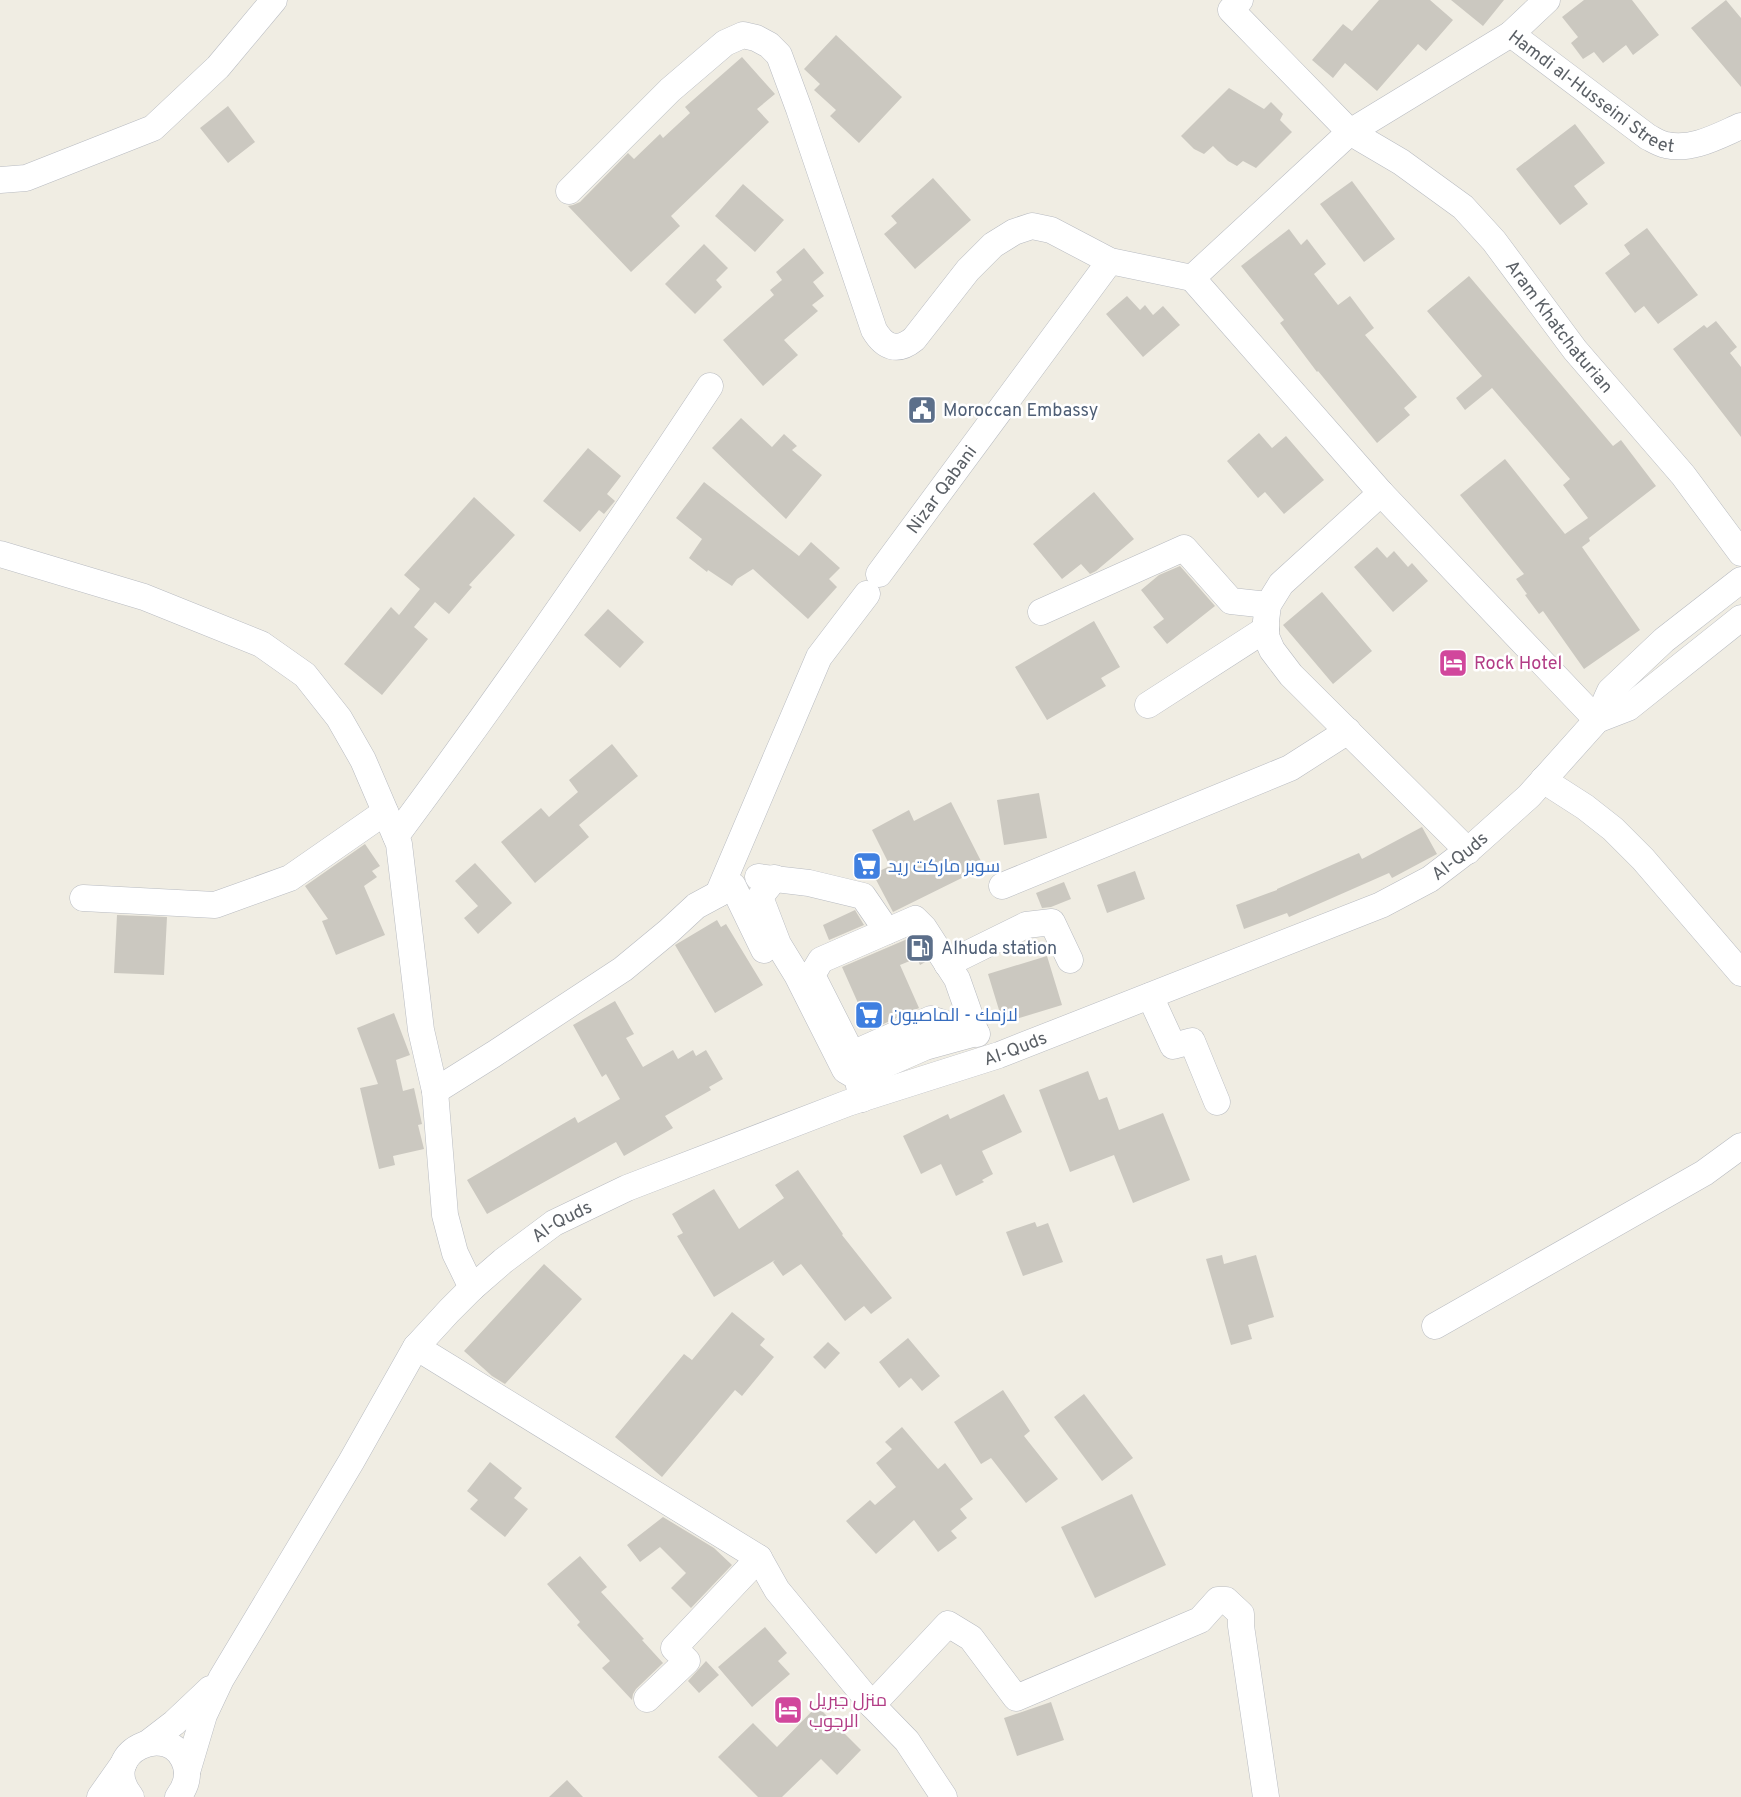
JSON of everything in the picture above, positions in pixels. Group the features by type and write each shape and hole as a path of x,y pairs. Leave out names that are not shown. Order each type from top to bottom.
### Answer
{"street":[{"path":"0,180 26,178 153,128 218,67 274,0"},
{"path":"1511,34 1547,0"},
{"path":"1236,5 1350,132"},
{"name":"Hamdi al-Husseini Street","path":"1192,278 1350,132 1511,34 1648,137 1665,145 1686,146 1705,142 1741,126"},
{"path":"569,191 670,90 725,43 743,35 756,38 769,45 778,55 799,109 860,292 874,330 881,341 890,346 907,345 968,270 993,245 1014,232 1032,226 1051,230 1110,261 1192,278 1381,493 1597,720"},
{"name":"Aram Khatchaturian","path":"1350,132 1401,162 1463,207 1494,241 1575,350 1683,475 1741,553"},
{"name":"Nizar Qabani","path":"726,890 819,657 1110,261"},
{"path":"396,836 466,742 600,551 710,386"},
{"path":"1381,493 1281,584 1267,617 1266,636 1272,650 1291,675 1468,850"},
{"path":"1041,612 1184,548 1231,601 1267,617"},
{"path":"0,554 144,597 261,644 305,675 339,718 363,760 399,844 421,1030 435,1091 445,1215 455,1253 472,1288"},
{"name":"Al-Quds","path":"221,1678 351,1462 416,1347 448,1311 502,1261 554,1223 855,1083 999,1055 1381,905 1430,879 1468,850 1529,796 1597,720 1610,691 1664,640 1741,580"},
{"path":"1148,705 1267,617"},
{"name":"Al-Quds","path":"1597,720 1628,708 1741,618"},
{"path":"1002,886 1290,768 1348,731"},
{"path":"1543,780 1585,807 1643,859 1741,973"},
{"path":"83,898 215,905 290,878 385,812"},
{"path":"435,1091 623,969 696,906 726,890 761,876 809,883 863,896 887,931"},
{"path":"775,879 760,897 778,944 806,979 855,1083"},
{"path":"726,890 769,962 855,1083"},
{"path":"806,979 821,960 915,919 924,928 957,979 976,1033"},
{"path":"947,964 1026,925 1052,922 1070,960"},
{"path":"1150,996 1173,1046 1192,1041 1217,1102"},
{"path":"855,1083 931,1019 976,1033 999,1055"},
{"path":"1435,1326 1704,1173 1741,1148"},
{"path":"416,1347 759,1558 777,1590 872,1705 907,1741 944,1797"},
{"path":"648,1699 687,1661 674,1648 759,1558"},
{"path":"872,1705 948,1624 971,1638 1016,1698 1200,1620 1218,1600 1226,1600 1240,1614 1266,1797"},
{"path":"148,1743 174,1723 221,1678"},
{"path":"185,1787 204,1715 221,1678"},
{"path":"100,1797 129,1753 138,1746 148,1743 159,1742 178,1752 184,1761 185,1787"},
{"path":"124,1763 123,1782 131,1797"}],"building":[{"path":"1379,0 1430,0 1453,20 1426,51 1418,44 1377,91 1345,63 1333,78 1312,60 1343,24 1352,31"},
{"path":"1451,0 1504,0 1483,26"},
{"path":"1584,0 1632,0 1659,35 1633,55 1626,45 1603,63 1594,52 1583,59 1571,43 1578,37 1562,17"},
{"path":"1726,0 1741,18 1741,87 1691,28"},
{"path":"836,35 902,97 859,143 830,116 836,110 814,90 820,84 804,69"},
{"path":"742,57 775,94 757,109 769,122 671,216 680,226 631,272 568,206 580,202 628,153 634,159 660,134 663,138 690,113 685,107"},
{"path":"1229,88 1264,109 1271,102 1283,114 1280,120 1292,132 1256,168 1243,161 1237,166 1228,161 1213,146 1204,154 1194,149 1181,136"},
{"path":"228,106 255,142 228,163 200,128"},
{"path":"1575,124 1605,163 1574,186 1588,204 1560,225 1516,169"},
{"path":"933,178 971,220 915,269 884,234 897,223 891,216"},
{"path":"1352,181 1395,239 1364,262 1320,204"},
{"path":"743,184 784,220 755,252 715,216"},
{"path":"1647,228 1698,295 1658,324 1644,306 1635,313 1605,273 1630,254 1624,245"},
{"path":"1289,229 1301,245 1307,239 1326,264 1314,274 1338,305 1350,296 1374,328 1365,335 1417,397 1404,408 1410,415 1377,443 1317,372 1280,323 1284,320 1241,266"},
{"path":"704,244 728,268 716,280 722,287 695,314 665,284"},
{"path":"804,248 824,273 813,282 824,296 812,305 818,311 784,340 798,355 763,386 723,340 774,295 770,290 782,280 776,272"},
{"path":"1469,276 1613,446 1621,440 1656,486 1589,538 1590,541 1582,547 1640,630 1584,669 1543,611 1539,614 1525,595 1527,594 1516,579 1524,574 1460,495 1505,459 1565,534 1588,518 1563,485 1570,479 1492,388 1465,410 1456,398 1482,376 1427,311"},
{"path":"1127,296 1140,310 1145,305 1153,315 1163,306 1180,325 1143,357 1106,314"},
{"path":"1716,321 1737,347 1730,353 1741,367 1741,437 1673,349 1704,325 1707,328"},
{"path":"741,418 772,447 784,434 797,446 792,450 822,475 786,519 712,448"},
{"path":"1259,433 1272,448 1286,436 1324,480 1284,514 1265,492 1258,498 1227,461"},
{"path":"588,448 621,476 607,494 615,501 604,514 599,510 580,532 543,501"},
{"path":"704,482 799,556 811,542 840,568 829,579 837,587 808,619 753,569 737,579 732,586 708,570 707,572 689,558 702,539 676,518"},
{"path":"1094,492 1134,539 1096,571 1090,574 1081,564 1062,579 1033,544"},
{"path":"474,497 515,535 469,585 472,587 449,614 435,602 414,627 428,639 382,695 344,664 391,607 399,615 420,589 404,575"},
{"path":"1377,547 1387,558 1394,551 1408,567 1412,563 1428,581 1393,612 1354,567"},
{"path":"1180,566 1215,606 1167,644 1153,627 1164,619 1141,590 1159,575"},
{"path":"1322,592 1372,651 1333,684 1283,625"},
{"path":"608,609 644,642 620,668 584,635"},
{"path":"1094,621 1120,667 1101,678 1106,686 1047,720 1015,667"},
{"path":"612,744 638,776 579,825 589,837 535,883 501,842 541,808 549,817 578,792 569,780"},
{"path":"1039,793 1047,838 1004,845 997,800"},
{"path":"951,802 984,867 893,912 873,874 890,866 872,830 909,810 914,821"},
{"path":"1422,827 1437,854 1392,878 1389,873 1289,917 1287,913 1244,929 1236,905 1277,890 1359,853 1362,859"},
{"path":"365,844 380,866 372,871 377,877 364,886 385,935 336,955 322,921 328,919 305,886"},
{"path":"475,863 512,903 478,934 464,918 478,906 455,881"},
{"path":"1135,871 1145,899 1107,913 1097,885"},
{"path":"1064,882 1071,899 1042,908 1036,893"},
{"path":"855,910 864,925 829,940 823,925"},
{"path":"117,915 167,917 164,975 114,973"},
{"path":"717,920 721,927 726,924 763,985 715,1013 675,945"},
{"path":"912,937 927,961 920,965 917,958 900,965 919,1008 870,1030 842,967"},
{"path":"1047,956 1062,1005 1003,1023 988,974"},
{"path":"615,1001 634,1034 626,1038 643,1067 673,1050 678,1059 693,1050 696,1056 706,1050 723,1079 709,1087 711,1090 665,1116 673,1128 624,1156 616,1142 487,1214 467,1180 575,1117 578,1123 620,1099 606,1074 602,1077 573,1025"},
{"path":"394,1013 410,1055 396,1060 403,1091 414,1088 422,1124 418,1125 424,1149 393,1156 395,1165 379,1169 360,1088 378,1084 357,1028"},
{"path":"1088,1071 1099,1100 1107,1097 1119,1130 1163,1113 1190,1180 1133,1203 1114,1155 1070,1172 1039,1090"},
{"path":"1004,1094 1022,1132 982,1151 993,1174 982,1180 984,1182 956,1196 941,1164 921,1174 903,1136 948,1114 950,1119"},
{"path":"798,1170 842,1235 892,1298 871,1314 864,1306 845,1321 801,1264 783,1276 773,1262 775,1260 714,1297 677,1236 683,1233 672,1214 714,1189 739,1229 784,1198 775,1185"},
{"path":"1035,1222 1037,1227 1048,1223 1063,1262 1023,1276 1006,1232"},
{"path":"1222,1255 1224,1264 1256,1255 1274,1317 1248,1325 1252,1339 1231,1345 1206,1259"},
{"path":"544,1264 582,1299 505,1384 492,1376 464,1351"},
{"path":"732,1312 765,1339 760,1345 774,1357 742,1396 735,1390 662,1477 615,1437 684,1354 692,1360"},
{"path":"908,1338 940,1376 922,1391 911,1378 899,1388 879,1362"},
{"path":"828,1342 840,1353 825,1369 813,1357"},
{"path":"1003,1390 1030,1431 1024,1436 1058,1479 1026,1503 991,1458 981,1464 954,1422"},
{"path":"1084,1394 1133,1458 1102,1481 1054,1417"},
{"path":"902,1427 938,1469 945,1463 973,1499 960,1509 967,1518 951,1531 957,1538 938,1552 914,1520 876,1554 846,1521 870,1500 875,1505 896,1487 876,1463 892,1449 885,1442"},
{"path":"490,1462 522,1488 514,1498 528,1509 505,1537 470,1509 478,1500 467,1491"},
{"path":"1132,1494 1166,1565 1095,1598 1061,1527"},
{"path":"663,1517 714,1548 732,1565 691,1608 671,1588 686,1573 660,1547 640,1562 627,1545"},
{"path":"580,1556 607,1587 601,1592 663,1663 636,1689 632,1700 602,1668 610,1661 577,1625 580,1622 547,1584"},
{"path":"765,1627 787,1653 778,1661 790,1674 752,1707 718,1667"},
{"path":"706,1661 719,1675 699,1693 688,1681"},
{"path":"1051,1702 1064,1740 1017,1756 1004,1718"},
{"path":"817,1706 861,1750 837,1775 821,1759 782,1797 758,1797 718,1757 753,1723 777,1747"},
{"path":"567,1780 583,1797 549,1797"}],"place":[{"name":"Moroccan Embassy","path":"922,410"},
{"name":"Rock Hotel","path":"1453,663"},
{"name":"سوبر ماركت ريد","path":"867,866"},
{"name":"Alhuda station","path":"920,948"},
{"name":"لازمك - الماصيون","path":"869,1015"},
{"name":"منزل جبريل الرجوب","path":"788,1710"}]}
